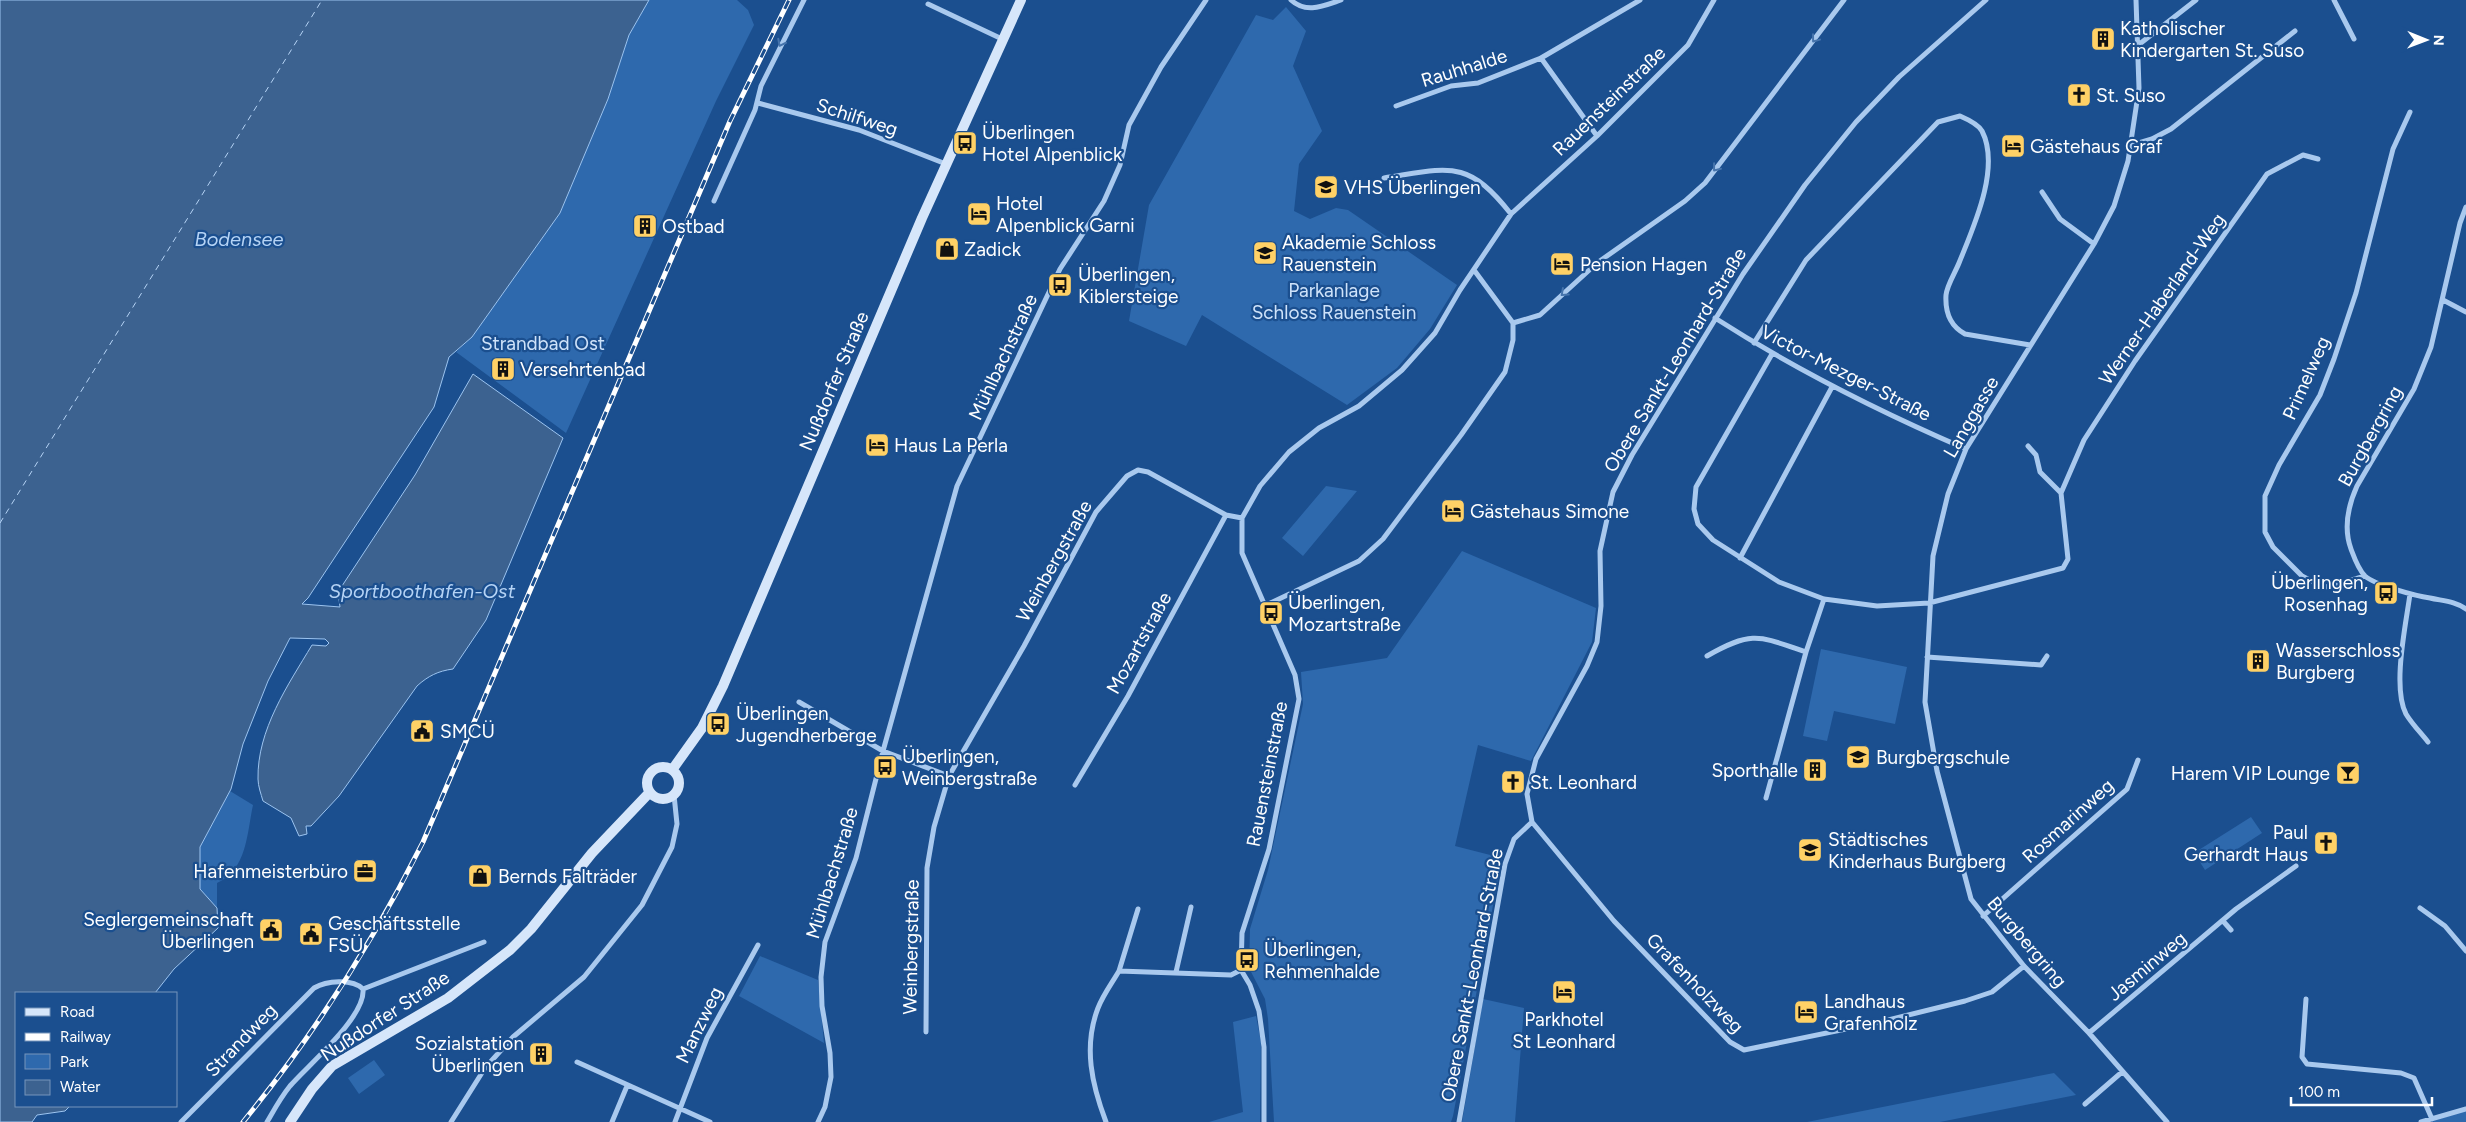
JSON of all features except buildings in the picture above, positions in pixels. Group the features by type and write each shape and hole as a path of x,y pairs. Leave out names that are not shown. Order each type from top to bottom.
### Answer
{"street":[{"path":"714,201 758,103 761,86 804,0"},
{"name":"Nußdorfer Straße","path":"672,770 702,728 723,686 946,164 1020,0"},
{"name":"Mühlbachstraße","path":"818,1122 825,1107 831,1077 830,1053 822,1006 825,942 856,858 883,751 957,486 1060,270 1104,201 1120,165 1129,125 1160,67 1206,0"},
{"path":"1291,0 1300,8 1306,9 1341,0"},
{"name":"Rauhhalde","path":"1396,106 1451,86 1478,83 1541,58 1640,0"},
{"name":"Rauensteinstraße","path":"1264,1122 1264,1048 1259,1011 1250,985 1241,970 1242,933 1269,849 1298,699 1295,675 1242,553 1242,518 1260,486 1289,452 1319,428 1359,406 1402,370 1435,333 1511,214 1597,136 1688,45 1714,0"},
{"path":"1513,323 1540,315 1597,263 1685,201 1705,183 1844,0"},
{"name":"Obere Sankt-Leonhard-Straße","path":"1459,1122 1505,864 1514,839 1532,822 1527,794 1536,759 1597,642 1601,606 1600,551 1613,492 1632,455 1715,318 1805,185 1856,122 1899,77 1986,0"},
{"name":"Langgasse","path":"1927,715 1925,702 1932,556 1948,494 1966,449 2094,244 2114,206 2132,144 2139,88 2136,0"},
{"path":"2137,46 2196,0"},
{"path":"2334,0 2354,38"},
{"path":"928,4 1002,39"},
{"path":"2132,144 2152,139 2171,129 2295,31"},
{"path":"1541,58 1597,136"},
{"name":"Schilfweg","path":"758,103 859,130 946,164"},
{"name":"Primelweg","path":"2366,576 2329,587 2321,586 2302,576 2278,554 2265,532 2266,496 2279,465 2320,395 2356,294 2393,149 2410,112"},
{"path":"1754,343 1806,260 1938,122 1960,116 1981,129 1987,147 1989,164 1976,223 1946,294 1947,314 1956,329 1964,334 2030,345"},
{"name":"Werner-Haberland-Weg","path":"1929,603 2063,568 2068,559 2061,493 2084,440 2125,376 2268,174 2304,155 2318,158"},
{"path":"1384,178 1445,169 1468,174 1492,190 1511,214"},
{"path":"2042,192 2060,219 2094,244"},
{"name":"Burgbergring","path":"2366,576 2355,560 2347,539 2350,502 2414,389 2431,347 2466,207"},
{"path":"1264,606 1359,561 1383,539 1456,442 1504,372 1513,340 1513,323 1474,270"},
{"path":"2443,300 2466,312"},
{"name":"Victor-Mezger-Straße","path":"1715,318 1772,354 1832,387 1887,415 1966,449"},
{"path":"1772,354 1696,487 1694,509 1698,524 1713,540 1779,582 1824,599 1877,606 1929,603"},
{"path":"1740,558 1832,387"},
{"path":"2028,446 2036,455 2040,472 2061,493"},
{"name":"Weinbergstraße","path":"926,1032 927,868 934,827 949,776 1024,646 1096,512 1127,476 1138,470 1148,472 1226,515 1242,518"},
{"name":"Mozartstraße","path":"1075,785 1128,696 1226,515"},
{"path":"2366,576 2410,594 2458,603 2466,609"},
{"path":"2410,594 2402,649 2400,686 2406,713 2428,742"},
{"path":"1766,798 1806,652 1824,599"},
{"path":"1707,656 1738,640 1756,636 1806,652"},
{"path":"1927,657 2041,665 2047,656"},
{"path":"799,702 883,751 949,776"},
{"name":"Burgbergring","path":"1927,715 1937,771 1971,899 2024,966 2089,1033 2167,1122"},
{"name":"Rosmarinweg","path":"1983,916 2127,789 2138,760"},
{"path":"451,1122 485,1068 513,1037 584,977 642,905 672,847 677,824 674,795 679,782 672,770 665,767 657,768 651,772 647,779 650,792 661,799 674,795"},
{"name":"Nußdorfer Straße","path":"290,1122 312,1089 332,1066 448,998 510,950 531,929 592,853 650,792"},
{"name":"Grafenholzweg","path":"1532,822 1614,920 1730,1042 1744,1050 1880,1022 1965,1002 1992,992 2024,966"},
{"name":"Jasminweg","path":"2089,1033 2224,921 2296,866"},
{"path":"1176,972 1191,907"},
{"path":"2420,908 2445,926 2466,951"},
{"path":"1106,1122 1090,1073 1091,1038 1098,1008 1120,971 1138,909"},
{"path":"2224,921 2231,930"},
{"path":"266,1122 288,1089 356,1012 364,996 364,989 484,942"},
{"name":"Manzweg","path":"675,1122 707,1038 758,945"},
{"path":"1120,971 1232,975 1241,970"},
{"name":"Strandweg","path":"181,1122 314,988 324,982 351,984 364,989"},
{"path":"2306,999 2302,1057 2307,1064 2401,1073 2414,1078 2432,1119"},
{"path":"577,1062 710,1122"},
{"path":"2085,1104 2122,1072"},
{"path":"612,1122 628,1086"},
{"path":"2421,1122 2466,1109"}],"green space":[{"name":"Strandbad Ost","path":"649,0 737,0 748,10 754,25 716,101 566,433 456,352 472,337 560,213 608,99 629,35"},
{"name":"Parkanlage Schloss Rauenstein","path":"1286,7 1306,31 1293,66 1322,131 1299,164 1294,211 1310,219 1336,208 1348,210 1457,285 1430,329 1397,368 1347,405 1202,315 1186,346 1129,321 1149,205 1256,15 1273,20"},
{"path":"1326,486 1357,491 1303,556 1282,538"},
{"path":"1462,551 1596,608 1592,642 1531,761 1478,745 1455,846 1502,858 1453,1116 1451,1122 1274,1122 1268,1019 1265,999 1249,968 1250,929 1268,870 1303,704 1301,672 1387,658"},
{"path":"1821,649 1907,667 1895,724 1834,711 1827,741 1803,736"},
{"path":"230,791 253,805 247,839 240,860 227,877 217,883 217,908 200,889 200,847"},
{"path":"2251,817 2262,833 2205,870 2194,853"},
{"path":"760,956 818,980 824,1043 739,996"},
{"path":"1483,999 1524,1008 1515,1122 1462,1122"},
{"path":"1256,1016 1261,1042 1260,1122 1209,1122 1243,1112 1233,1022"},
{"path":"374,1060 385,1075 359,1094 348,1078"},
{"path":"2054,1073 2076,1095 1940,1122 1807,1122"},
{"path":"2466,1110 2466,1122 2431,1122"}],"water":[{"name":"Bodensee","path":"0,0 649,0 629,35 608,99 560,213 472,337 449,357 434,407 308,598 302,604 340,607 338,592 415,475 473,374 563,438 486,620 453,669 433,674 417,686 339,796 311,826 306,826 307,834 299,836 291,818 263,801 258,782 259,761 268,726 293,676 312,645 326,646 329,643 325,639 290,638 268,681 243,744 231,789 200,847 200,889 217,908 218,928 174,969 156,992 15,992 15,1107 69,1107 65,1111 37,1115 32,1122 0,1122"}],"ferry route":[{"path":"0,523 322,0"}],"railway":[{"path":"243,1122 294,1056 341,987 384,916 423,842 730,121 789,0"}],"place":[{"name":"Katholischer Kindergarten St. Suso","path":"2103,39"},
{"name":"St. Suso","path":"2079,95"},
{"name":"Überlingen Hotel Alpenblick","path":"965,143"},
{"name":"Gästehaus Graf","path":"2013,146"},
{"name":"VHS Überlingen","path":"1326,187"},
{"name":"Hotel Alpenblick Garni","path":"979,214"},
{"name":"Ostbad","path":"645,226"},
{"name":"Zadick","path":"947,249"},
{"name":"Akademie Schloss Rauenstein","path":"1265,253"},
{"name":"Pension Hagen","path":"1562,264"},
{"name":"Überlingen, Kiblersteige","path":"1060,285"},
{"name":"Versehrtenbad","path":"503,369"},
{"name":"Haus La Perla","path":"877,445"},
{"name":"Gästehaus Simone","path":"1453,511"},
{"name":"Überlingen, Rosenhag","path":"2386,593"},
{"name":"Überlingen, Mozartstraße","path":"1271,613"},
{"name":"Wasserschloss Burgberg","path":"2258,661"},
{"name":"Überlingen Jugendherberge","path":"718,724"},
{"name":"SMCÜ","path":"422,731"},
{"name":"Burgbergschule","path":"1858,757"},
{"name":"Überlingen, Weinbergstraße","path":"885,767"},
{"name":"Sporthalle","path":"1815,770"},
{"name":"Harem VIP Lounge","path":"2348,773"},
{"name":"St. Leonhard","path":"1513,782"},
{"name":"Paul Gerhardt Haus","path":"2326,843"},
{"name":"Städtisches Kinderhaus Burgberg","path":"1810,850"},
{"name":"Hafenmeisterbüro","path":"365,871"},
{"name":"Bernds Falträder","path":"480,876"},
{"name":"Seglergemeinschaft Überlingen","path":"271,930"},
{"name":"Geschäftsstelle FSÜ","path":"311,934"},
{"name":"Überlingen, Rehmenhalde","path":"1247,960"},
{"name":"Parkhotel St Leonhard","path":"1564,992"},
{"name":"Landhaus Grafenholz","path":"1806,1012"},
{"name":"Sozialstation Überlingen","path":"541,1054"}],"water label":[{"name":"Sportboothafen-Ost","path":"422,591"}]}
